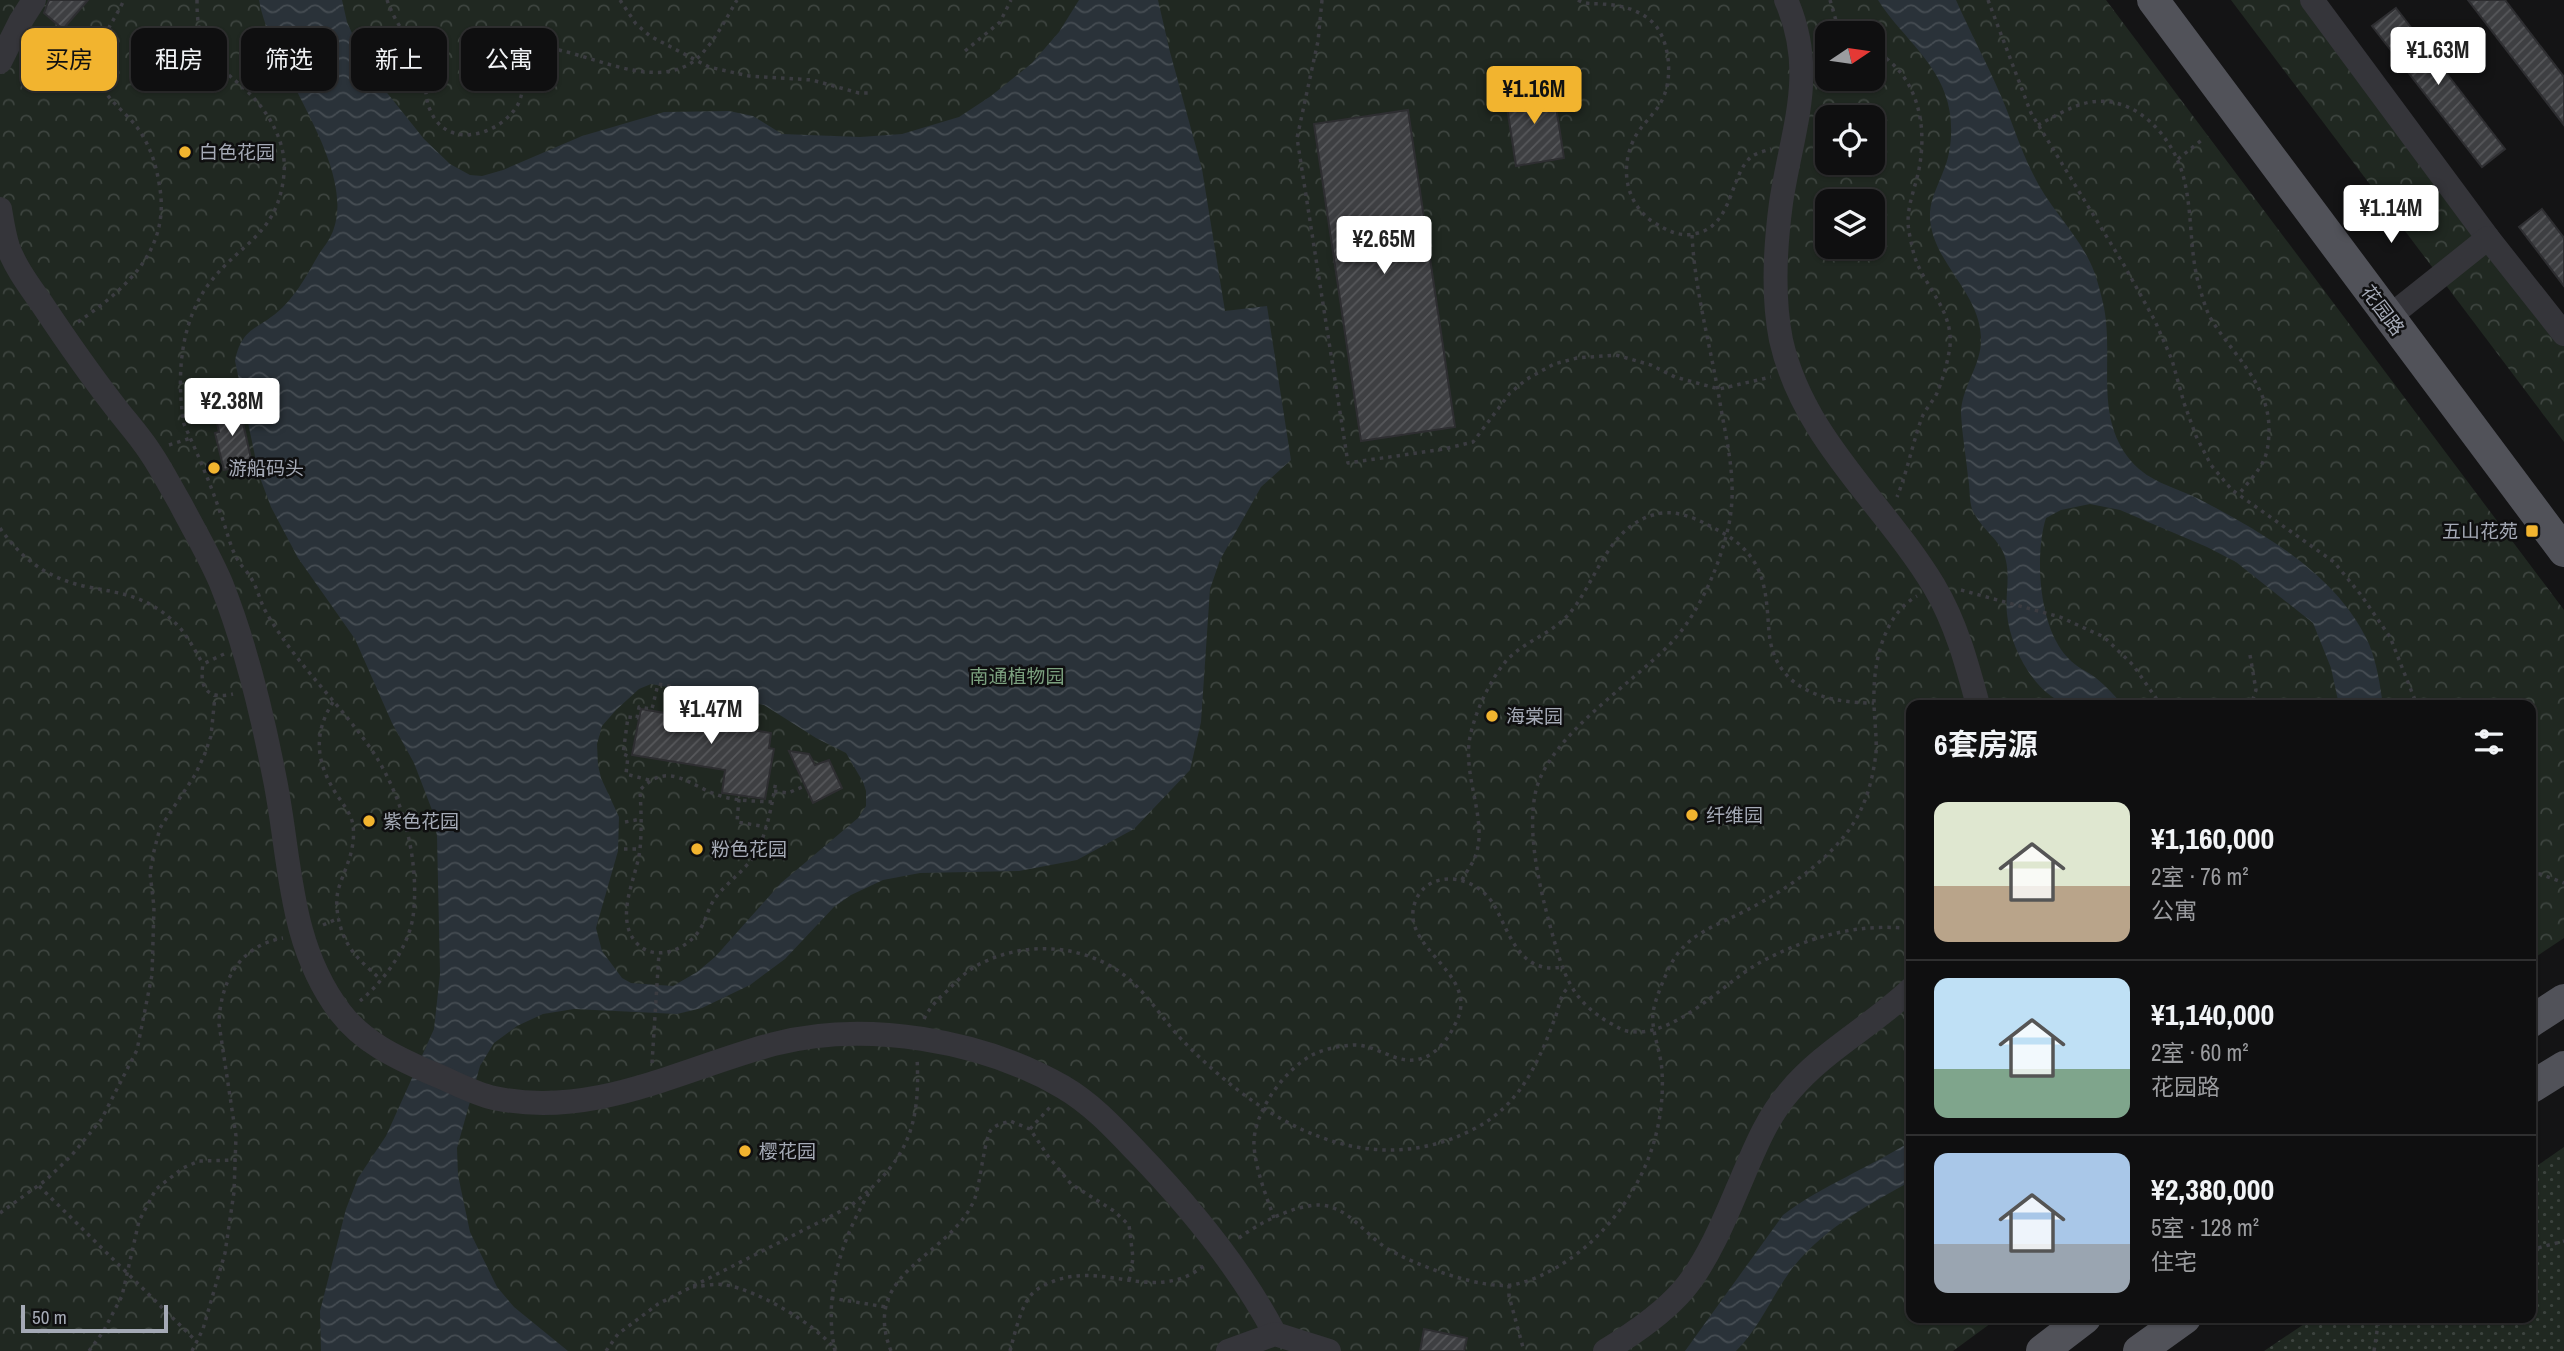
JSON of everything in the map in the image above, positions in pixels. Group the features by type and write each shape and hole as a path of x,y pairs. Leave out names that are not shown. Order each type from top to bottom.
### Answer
{"main road":[{"name":"花园路","path":"2153,0 2396,311 2564,520"},
{"name":"花园路","path":"2178,0 2564,551"},
{"path":"2536,1018 2564,1000"},
{"path":"2536,1084 2564,1067"},
{"path":"2045,1349 2078,1323"},
{"path":"2139,1351 2178,1323"}],"street":[{"path":"0,62 34,0"},
{"path":"1786,0 1796,22 1802,70 1799,117 1782,201 1775,254 1782,340 1807,409 1836,457 1884,517 1935,588 1959,639 1977,700"},
{"path":"2312,0 2488,238 2564,334"},
{"path":"0,209 8,259 150,452 209,556 223,589 242,671 274,775 288,876 312,967 340,1012 369,1042 489,1097 522,1102 558,1102 611,1096 776,1044 827,1036 871,1035 966,1046 1040,1075 1066,1089 1104,1117 1160,1176 1222,1251 1259,1303 1275,1334"},
{"path":"2396,311 2488,238"},
{"path":"1605,1351 1650,1321 1684,1290 1698,1270 1737,1192 1762,1130 1788,1092 1824,1057 1906,994"},
{"path":"1228,1351 1275,1334 1329,1351"}],"path":[{"path":"61,334 101,306 135,275 156,241 160,223 163,203 156,166 149,148 128,117 111,101 95,72 100,43 124,0"},
{"path":"197,0 200,36 208,52 224,71 250,93 274,126 279,138 284,172 274,211 266,226 210,282 187,328 180,378 184,424 220,510 236,558 252,580 265,610 289,650 357,730 393,788 404,822 412,862 413,919 394,962 381,980 357,1003 340,1012"},
{"path":"387,0 403,32 416,44 422,55 429,110 438,125 450,134 465,135 488,130 502,123 516,108 531,64 549,51 559,50 653,73 684,68 704,52 737,0"},
{"path":"620,0 636,24 650,36 721,71 749,76 812,80 859,93 871,93"},
{"path":"965,51 1000,22 1011,0"},
{"path":"1322,0 1318,41 1297,138 1349,463 1473,442 1510,393 1527,379 1554,364 1577,358 1616,355 1651,365 1675,377 1719,388 1792,373"},
{"path":"1578,0 1583,3 1632,9 1655,25 1663,38 1668,78 1665,93 1657,110 1631,145 1627,161 1627,183 1632,200 1647,217 1676,235 1692,235 1708,229 1717,219 1735,188 1741,170 1752,156 1794,145"},
{"path":"1830,0 1836,21"},
{"path":"1988,0 2038,125 2155,321 2172,360 2183,403 2211,465 2239,494 2334,562 2390,637 2415,700"},
{"path":"1884,517 1895,504 1908,470 1922,417 1936,394 1950,347 1950,333 1945,315 1917,263 1908,229 1910,199 1919,172 1924,138 1919,109 1911,85 1899,68 1885,58"},
{"path":"2038,125 2090,102 2118,101 2140,112 2162,135 2178,159 2188,204 2197,275 2209,316 2264,396 2269,417 2269,439 2264,460 2239,494"},
{"path":"2178,159 2203,139"},
{"path":"1692,235 1703,326 1719,388 1732,464 1732,500 1726,534 1715,570 1693,613 1673,640 1563,744 1546,767 1536,790 1535,847 1548,919 1562,967 1575,995 1599,1016 1624,1031 1641,1032 1672,1023 1700,1007 1760,962 1793,948 1853,928 1891,926 1906,928"},
{"path":"1462,880 1476,857 1480,833 1468,771 1470,734 1487,693 1506,661 1530,642 1556,627 1568,615 1581,598 1602,559 1622,536 1652,515 1688,515 1734,538 1753,561 1761,577 1773,653 1784,674 1814,694 1854,703 1874,703"},
{"path":"0,528 15,550 47,572 86,586 139,598 172,619 186,635 203,664 201,676 206,690 215,696 242,692 242,671 230,652 203,664"},
{"path":"1010,1351 1030,1296 1044,1285 1073,1275 1096,1275 1157,1284 1181,1280 1201,1268 1249,1230 1298,1208 1319,1205 1336,1209 1355,1221 1386,1248 1415,1262 1482,1283 1516,1285 1566,1261 1589,1243 1622,1209 1645,1170 1657,1131 1663,1091 1653,1014 1668,969 1682,946 1701,932 1744,912 1795,883 1847,832 1863,806 1876,752 1874,703 1877,669 1890,622 1908,601 1945,586 2047,613 2104,637 2133,665 2157,700"},
{"path":"2250,655 2256,690 2252,700"},
{"path":"649,780 626,774 628,756 623,754 628,717 637,718 639,707 652,709 658,684 732,697"},
{"path":"0,1213 38,1186 71,1156 101,1120 137,1050 152,975 154,907 150,873 154,850 160,828 195,775 204,756 211,736 215,696"},
{"path":"333,702 321,727 320,756 323,770 350,815 353,825 351,858 337,897 339,918 343,935 352,951 381,980"},
{"path":"772,802 721,796 677,777 660,775 649,780 640,790 640,849 625,913 636,943 646,951 659,953 686,946 699,930 715,898 753,858 767,827 772,802 776,781"},
{"path":"774,791 788,793 802,787"},
{"path":"739,799 737,822 767,827"},
{"path":"625,822 641,819"},
{"path":"624,849 640,849"},
{"path":"2536,874 2564,883"},
{"path":"1274,1219 1258,1172 1254,1143 1265,1105 1284,1078 1311,1056 1355,1044 1371,1047 1401,1059 1412,1061 1423,1058 1442,1045 1459,1016 1461,1003 1458,989 1450,974 1423,942 1414,919 1413,909 1422,889 1433,882 1455,878 1462,880 1486,895 1519,951 1540,964 1562,967"},
{"path":"192,1351 225,1253 232,1214 236,1160 232,1097 219,1024 224,988 237,964 254,947 302,934 339,918"},
{"path":"651,1085 659,953"},
{"path":"1030,1129 1066,1089"},
{"path":"891,1351 887,1339 886,1307 890,1293 901,1276 956,1228 974,1199 985,1154 986,1138 992,1129 1010,1121 1030,1129 1070,1184 1114,1211 1129,1225 1133,1258 1129,1281"},
{"path":"89,1351 103,1332 122,1296 129,1275 139,1221 156,1189 183,1168 199,1161 236,1160"},
{"path":"38,1186 197,1342"},
{"path":"836,1351 831,1329 831,1298 850,1226 870,1191"},
{"path":"2536,1248 2564,1241"},
{"path":"691,1287 723,1284 766,1299 816,1329 836,1351"},
{"path":"1509,1285 1509,1296 1524,1351"},
{"path":"831,1298 886,1307"},
{"path":"2374,1351 2378,1323"}],"green space":[{"name":"南通植物园","path":"0,0 2106,0 2564,610 2564,938 2536,957 2536,700 1906,700 1906,1323 1991,1323 1953,1351 0,1351"},
{"path":"2231,0 2319,0 2564,324 2564,442"},
{"path":"2564,1147 2564,1351 2264,1351 2306,1323 2536,1323 2536,1167"}],"water":[{"path":"259,0 342,0 351,31 351,91 386,91 424,139 450,164 470,175 482,176 503,170 582,136 664,112 729,111 753,116 782,134 860,137 902,134 959,117 991,96 1032,63 1059,32 1079,0 1158,0 1202,169 1225,311 1267,306 1291,460 1261,487 1220,560 1210,589 1201,722 1190,770 1134,829 1077,860 1019,871 920,873 883,880 851,895 834,907 785,959 750,985 702,1008 677,1014 574,1009 543,1014 517,1026 494,1043 480,1066 457,1148 458,1175 470,1232 497,1287 514,1307 568,1351 321,1351 320,1311 346,1209 358,1178 386,1136 434,1029 440,974 437,836 432,810 414,763 392,723 355,639 298,558 271,507 259,475 235,361 238,349 247,334 283,307 298,289 332,234 337,205 334,176 297,91 337,91 337,28 267,28","holes":["651,684 764,705 816,738 846,753 863,782 866,806 858,818 781,883 715,957 697,972 673,986 631,983 622,978 602,951 596,928 618,851 619,817 598,765 597,744 602,726 639,689"]},
{"path":"1878,0 1956,0 1996,84 2033,174 2084,251 2094,272 2106,322 2111,420 2117,439 2127,456 2151,478 2199,499 2248,526 2318,576 2355,619 2369,644 2382,700 2338,700 2331,668 2313,623 2236,562 2120,510 2090,504 2061,510 2046,518 2040,552 2042,592 2045,612 2059,646 2072,662 2100,681 2118,700 2057,700 2033,679 2018,654 2009,627 2008,581 2004,554 1980,523 1970,501 1961,414 1981,338 1972,305 1937,245 1930,212 1949,153 1951,123 1948,103 1939,81 1924,57"},
{"path":"1906,1144 1906,1184 1848,1218 1806,1252 1786,1276 1752,1332 1736,1351 1685,1351 1783,1215"}],"building":[{"path":"49,0 88,0 64,28 44,13"},
{"path":"2468,0 2505,0 2564,77 2564,125"},
{"path":"2396,8 2505,149 2482,167 2372,26"},
{"path":"1553,87 1564,158 1516,166 1505,94"},
{"path":"1408,110 1455,427 1361,441 1314,124"},
{"path":"2542,209 2564,238 2564,286 2519,227"},
{"path":"239,405 252,463 224,470 215,433 219,432 214,411"},
{"path":"716,700 750,705 746,729 771,733 769,748 774,749 765,799 722,793 725,770 632,755 641,709 712,721"},
{"path":"789,751 809,754 815,765 829,760 842,788 813,803"},
{"path":"1424,1329 1467,1338 1464,1351 1420,1351"}],"place":[{"name":"白色花园","path":"185,152"},
{"name":"游船码头","path":"214,468"},
{"name":"五山花苑","path":"2532,531"},
{"name":"海棠园","path":"1492,716"},
{"name":"纤维园","path":"1692,815"},
{"name":"紫色花园","path":"369,821"},
{"name":"粉色花园","path":"697,849"},
{"name":"樱花园","path":"745,1151"}]}
